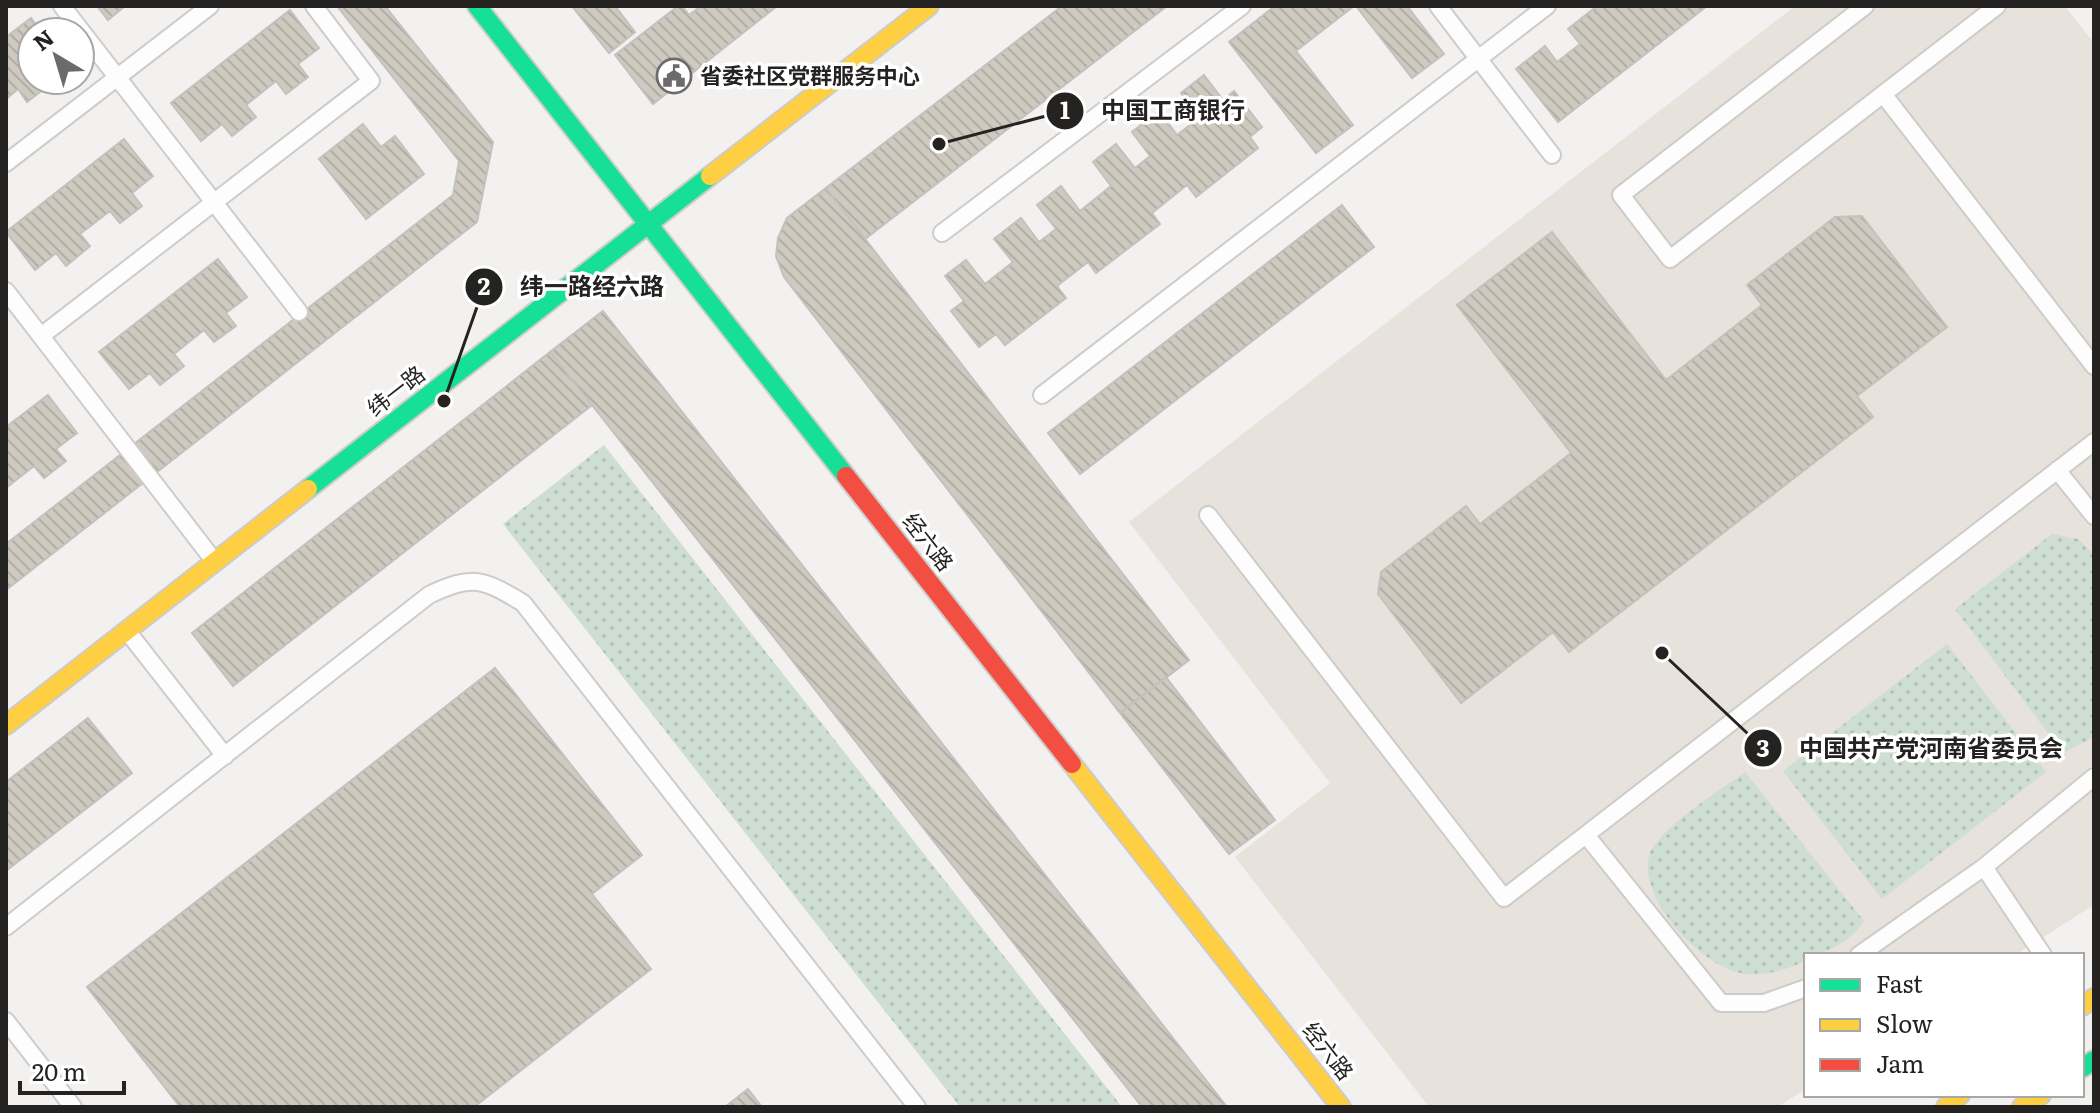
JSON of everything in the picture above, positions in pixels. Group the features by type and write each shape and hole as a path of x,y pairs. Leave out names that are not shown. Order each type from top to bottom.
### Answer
{"street":[{"name":"经六路","path":"477,6 1341,1107"},
{"name":"纬一路","path":"6,725 929,6"},
{"path":"2084,1013 2094,998"}],"lane":[{"path":"62,6 299,312"},
{"path":"6,163 210,6"},
{"path":"41,336 371,81 314,6"},
{"path":"942,233 1242,6"},
{"path":"1438,6 1552,155"},
{"path":"1042,395 1547,6"},
{"path":"1865,6 1621,195 1670,259 1997,6"},
{"path":"1883,94 2094,366"},
{"path":"6,291 216,562"},
{"path":"1208,515 1504,898 2094,442"},
{"path":"2057,470 2094,516"},
{"path":"6,927 429,595 459,581 487,581 523,603 917,1107"},
{"path":"127,631 225,756"},
{"path":"1862,953 1984,867 2094,777"},
{"path":"1586,835 1721,1003 1764,1003 1804,989"},
{"path":"1984,867 2042,953"},
{"path":"6,1021 73,1107"}],"shaded area":[{"path":"1795,6 2065,6 2094,43 2094,905 2018,953 1804,953 1804,1090 1777,1107 1429,1107 1235,857 1330,783 1129,522"}],"green space":[{"path":"604,445 1122,1107 960,1107 503,524"},
{"path":"2052,534 2078,539 2094,554 2094,737 2063,753 1955,609"},
{"path":"1947,644 2046,772 1882,899 1783,771"},
{"path":"1745,772 1864,921 1839,945 1817,953 1804,953 1804,962 1777,971 1747,974 1730,970 1712,960 1678,930 1664,912 1648,874 1649,856 1654,846 1691,811"}],"building":[{"path":"97,6 125,6 108,20"},
{"path":"337,6 385,6 493,142 477,222 6,590 6,544 453,195 459,161"},
{"path":"572,6 615,6 635,32 609,53"},
{"path":"682,6 689,15 701,6 777,6 653,104 615,55"},
{"path":"1062,6 1167,6 865,239 826,188"},
{"path":"1275,6 1354,6 1296,51 1353,125 1316,153 1229,42"},
{"path":"1356,6 1407,6 1444,54 1412,78"},
{"path":"1597,6 1707,6 1558,122 1516,69 1545,46 1557,62 1580,44 1568,29"},
{"path":"290,10 319,48 298,64 308,77 286,94 276,81 246,105 256,117 232,136 222,124 201,141 171,103"},
{"path":"16,29 16,91 6,99 6,37"},
{"path":"1204,75 1223,100 1234,91 1262,127 1250,137 1258,148 1196,197 1187,185 1152,213 1160,224 1096,273 1088,262 1057,286 1066,298 1005,345 996,334 979,347 951,311 964,301 945,276 966,260 985,284 1013,262 994,239 1021,218 1039,242 1056,229 1037,205 1061,186 1080,211 1111,186 1093,162 1116,144 1135,168 1150,156 1132,132 1159,111 1177,135 1199,118 1181,93"},
{"path":"363,124 381,147 395,136 424,174 366,219 319,159"},
{"path":"124,139 153,176 132,193 142,206 120,223 110,211 80,234 90,246 66,266 56,253 35,270 6,232"},
{"path":"826,188 1189,660 1120,713 784,277 776,256 778,238 787,218"},
{"path":"1342,205 1374,247 1080,474 1048,433"},
{"path":"1862,216 1947,327 1857,396 1873,417 1569,652 1553,632 1461,703 1378,594 1381,572 1466,506 1480,524 1571,453 1457,305 1552,232 1666,380 1762,305 1747,285 1835,217"},
{"path":"218,259 247,297 226,313 236,326 214,342 204,330 174,354 184,366 160,385 150,373 129,389 99,352"},
{"path":"603,311 1227,1107 1142,1107 550,352"},
{"path":"550,352 592,405 233,686 192,633"},
{"path":"48,395 77,433 56,449 66,461 44,478 34,466 6,488 6,427"},
{"path":"495,668 642,855 592,894 651,969 474,1107 180,1107 87,987"},
{"path":"1166,677 1275,820 1229,854 1120,713"},
{"path":"88,718 132,773 6,871 6,782"},
{"path":"748,1089 762,1107 725,1107"}],"traffic: fast":[{"path":"477,6 846,476"},
{"path":"308,489 710,176"},
{"path":"2084,1067 2094,1060"}],"traffic: slow":[{"path":"710,176 929,6"},
{"path":"6,725 308,489"},
{"path":"1072,764 1341,1107"},
{"path":"2084,1005 2094,998"},
{"path":"1946,1107 1958,1097"},
{"path":"2022,1107 2038,1097"}],"traffic: jam":[{"path":"846,476 1072,764"}],"place":[{"name":"省委社区党群服务中心","path":"674,76"},
{"name":"中国工商银行","path":"939,144"},
{"name":"纬一路经六路","path":"444,401"},
{"name":"中国共产党河南省委员会","path":"1662,653"}]}
